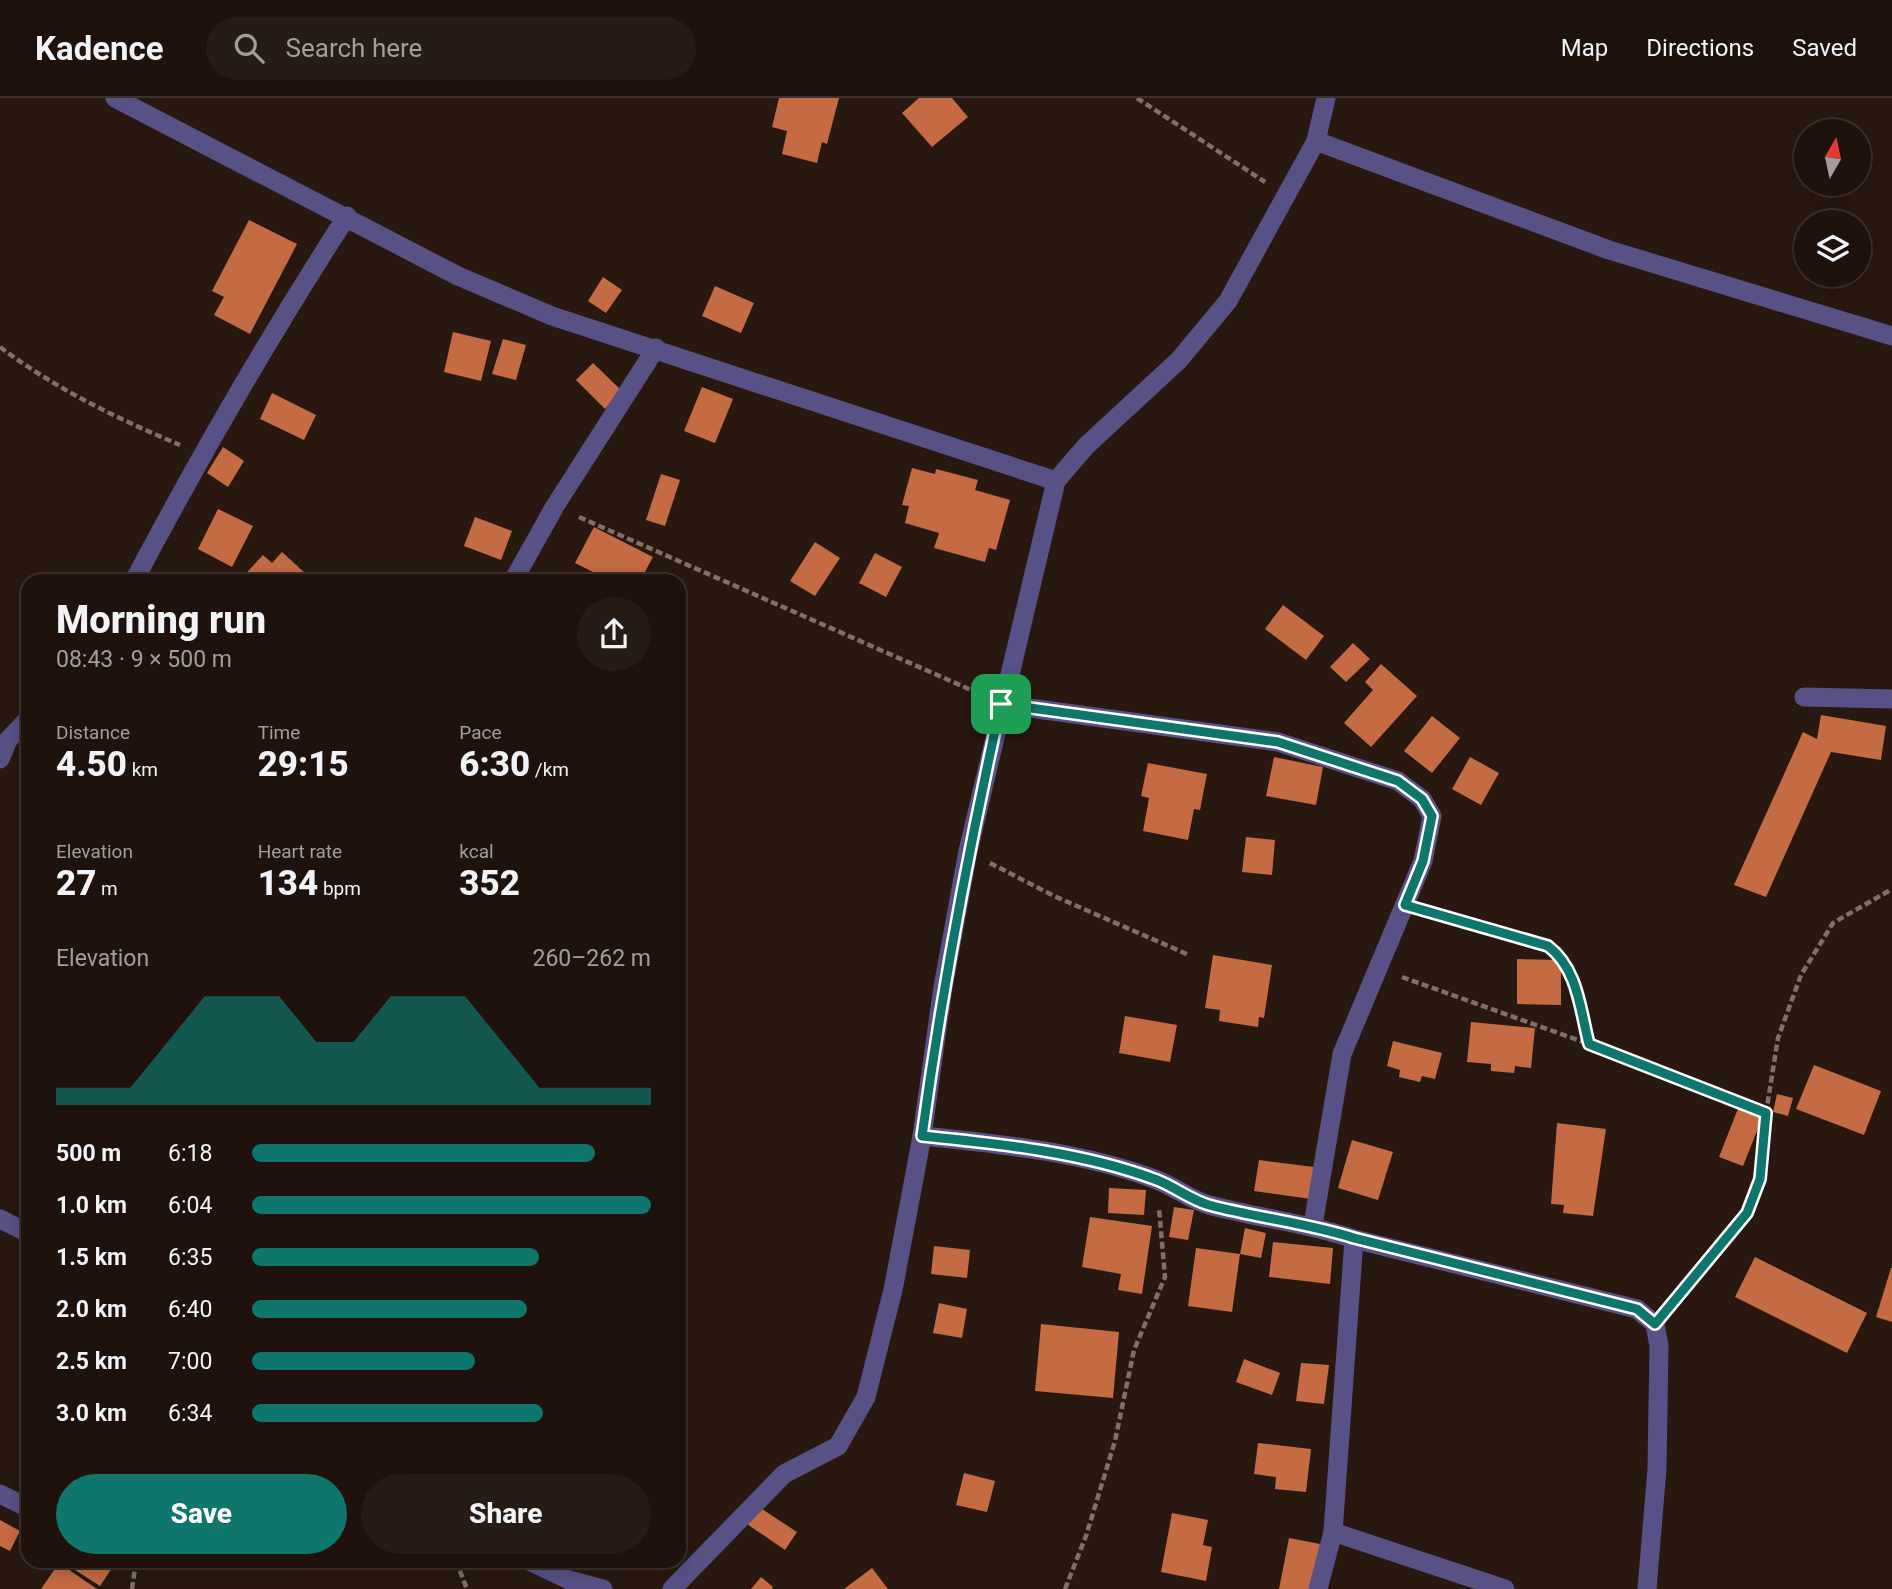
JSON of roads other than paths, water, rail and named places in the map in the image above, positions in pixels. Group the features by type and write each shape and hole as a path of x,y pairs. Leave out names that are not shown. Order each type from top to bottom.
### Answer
{"street":[{"path":"115,98 481,286 552,316 1056,481"},
{"path":"672,1589 784,1474 838,1446 866,1397 893,1290 922,1136 943,987 968,851 1056,481 1086,446 1179,360 1228,301 1316,141 1326,98"},
{"path":"1316,141 1609,250 1892,336"},
{"path":"138,574 200,454 282,316 347,216"},
{"path":"517,574 555,506 656,348"},
{"path":"1804,697 1892,699"},
{"path":"1001,704 1278,742 1398,781 1422,799 1432,816 1423,861 1342,1054 1313,1225"},
{"path":"0,759 8,740 21,726"},
{"path":"922,1136 998,1144 1086,1160 1157,1180 1207,1205 1313,1225 1354,1238 1637,1309 1655,1324 1659,1346 1657,1469 1647,1589"},
{"path":"0,1219 21,1230"},
{"path":"1318,1589 1333,1532 1354,1238"},
{"path":"0,1494 21,1504"},
{"path":"1333,1532 1505,1589"},
{"path":"544,1568 569,1580 603,1589"}]}
